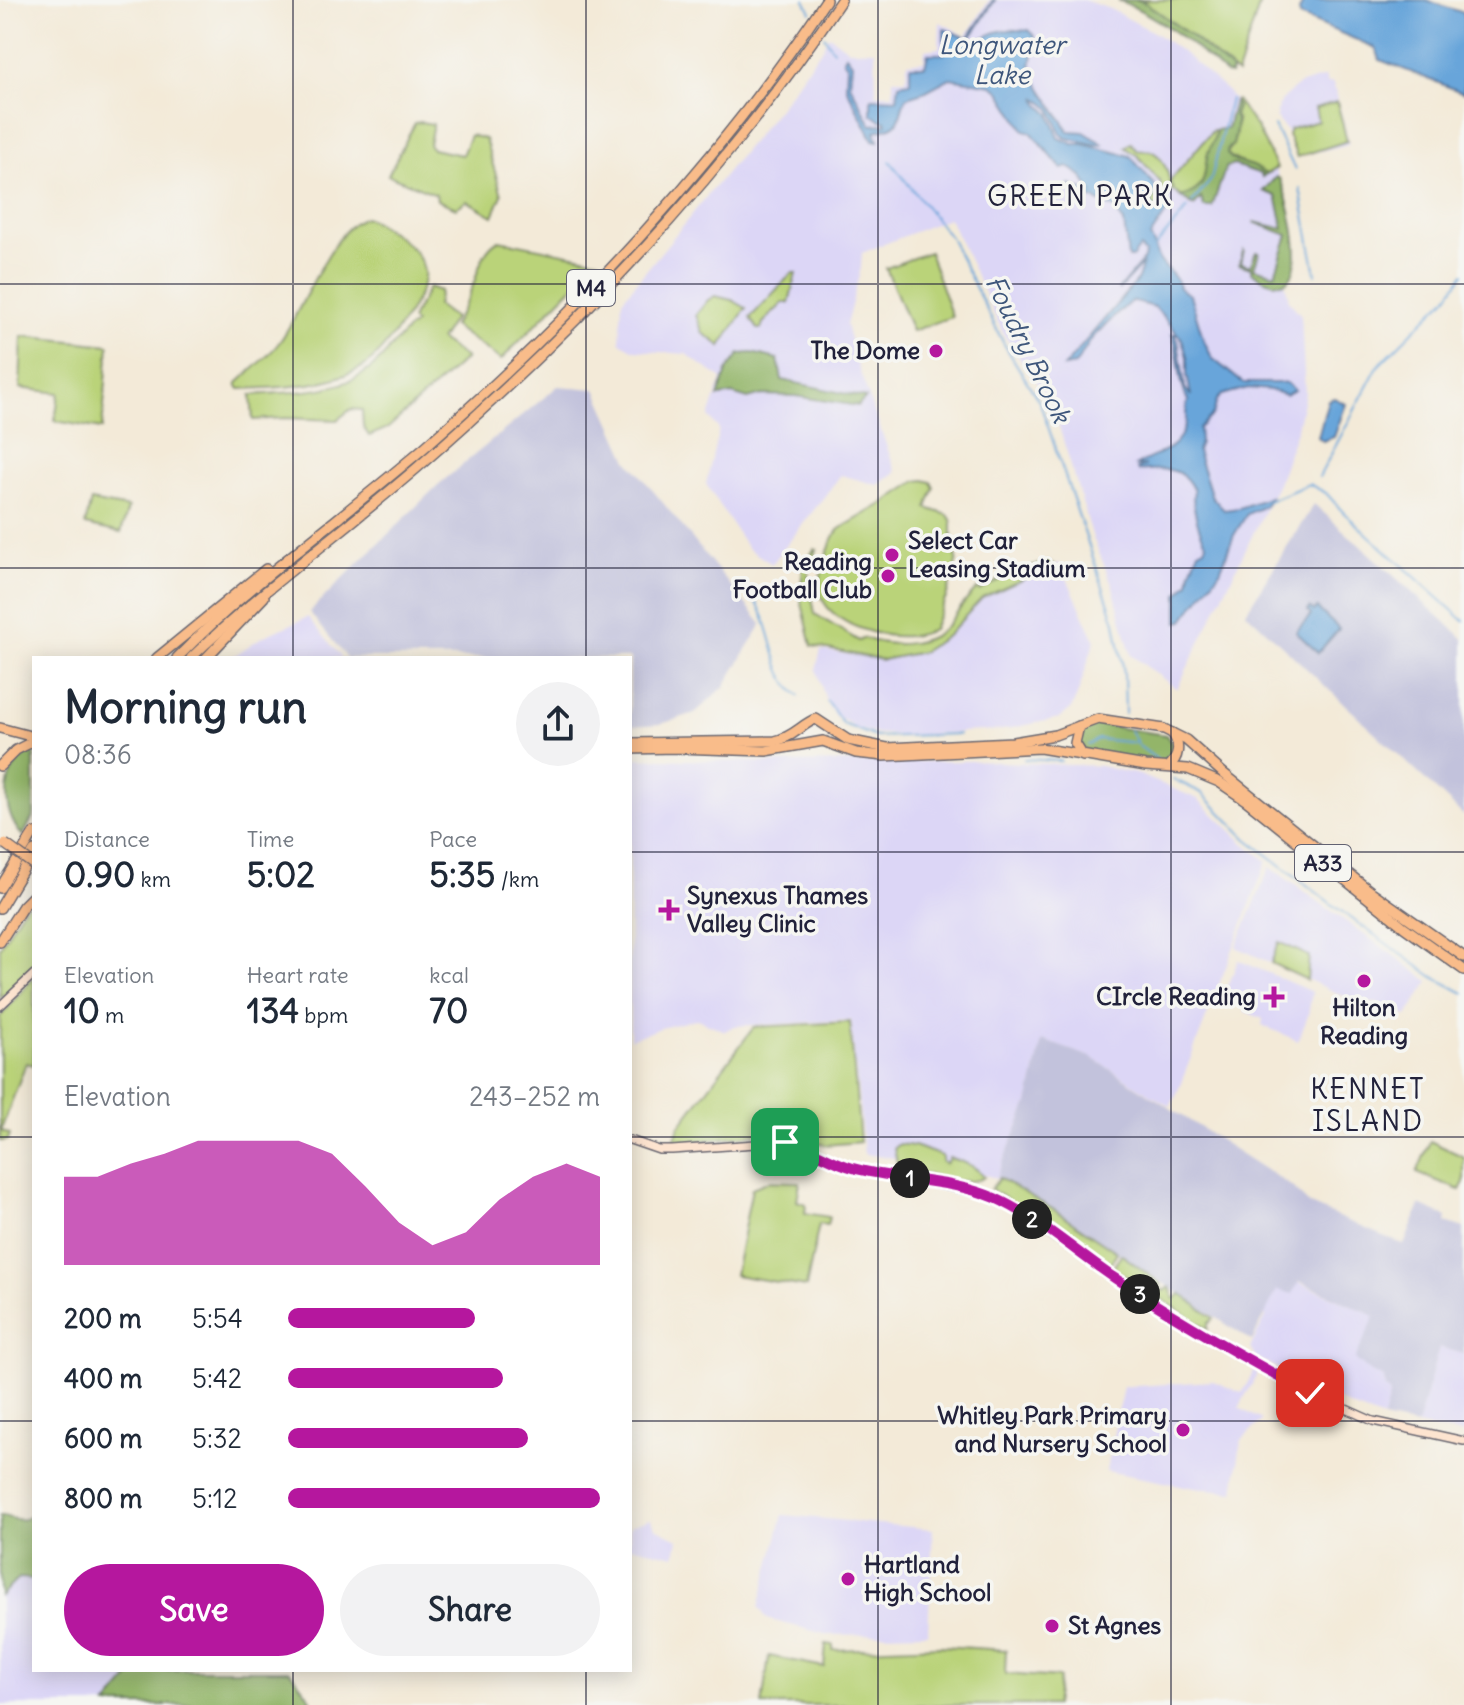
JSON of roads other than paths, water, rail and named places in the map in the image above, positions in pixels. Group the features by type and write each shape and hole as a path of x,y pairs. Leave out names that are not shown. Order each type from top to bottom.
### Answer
{"highway":[{"name":"M4","path":"179,656 230,607 429,443 587,293 703,162 826,0"},
{"name":"M4","path":"193,656 282,577 418,467 540,354 702,181 758,113 841,0"},
{"name":"M4","path":"159,656 256,576 294,547 315,536"},
{"name":"M4","path":"208,656 282,577"},
{"path":"632,743 775,741 816,719 827,728 823,741 766,751 632,749"},
{"name":"A33","path":"827,728 855,743 887,748 1013,742 1050,736 1093,720 1154,726 1186,740 1370,891 1464,957"},
{"path":"1079,726 1075,743 1083,756"},
{"path":"0,728 32,738"},
{"path":"803,728 804,737 810,743"},
{"path":"1168,767 1175,761 1178,752 1178,743 1172,733"},
{"path":"0,766 12,752 32,740"},
{"name":"A33","path":"823,741 856,753 879,755 1040,748 1194,771 1235,793 1412,933 1464,970"},
{"path":"0,888 32,836"},
{"path":"2,841 32,864"},
{"path":"0,908 32,854"},
{"path":"0,942 32,897"}],"main road":[{"path":"0,1006 32,974"},
{"path":"632,1141 659,1150 785,1142 864,1171 894,1174 985,1194 1023,1213 1119,1281 1228,1348 1310,1393 1373,1421 1464,1441"}],"water":[{"name":"Longwater Lake","path":"993,0 970,39 976,41 1005,30 1029,30 1035,37 1030,76 1034,77 1069,131 1084,132 1103,144 1066,138 1061,134 1051,109 1036,97 1050,114 1059,138 1130,156 1155,185 1151,201 1153,207 1160,208 1165,203 1171,206 1150,237 1159,260 1175,278 1179,288 1190,295 1212,358 1243,383 1286,383 1295,390 1285,395 1248,388 1222,395 1217,400 1213,415 1199,428 1197,451 1212,497 1224,510 1270,497 1265,506 1247,514 1234,535 1220,571 1183,621 1178,622 1178,594 1189,582 1199,551 1207,543 1196,518 1194,491 1184,476 1177,472 1163,469 1138,471 1146,465 1135,466 1171,447 1185,426 1188,401 1172,334 1178,341 1185,388 1191,396 1182,339 1155,307 1131,301 1093,337 1075,365 1064,367 1138,279 1143,263 1118,290 1144,259 1145,253 1140,248 1132,258 1128,258 1124,222 1114,208 1071,189 1070,185 1092,193 1081,175 1068,167 1062,169 1031,132 1024,130 999,90 992,85 950,78 907,97 897,123 875,131 878,141 873,140 846,87 847,65 843,60 846,55 852,63 850,84 871,125 887,124 871,114 871,98 897,99 899,84 910,82 910,66 925,66 928,54 944,54 944,29 968,38"},
{"path":"1304,0 1426,0 1464,13 1464,93 1380,60 1376,48 1300,16"},
{"path":"1334,398 1346,404 1334,437 1323,441 1318,437 1328,400"},
{"path":"1310,608 1314,611 1317,608 1339,629 1318,653 1296,632 1311,615 1308,611"}],"waterway":[{"name":"Foudry Brook","path":"805,0 811,12"},
{"name":"Foudry Brook","path":"824,36 833,50"},
{"path":"1192,203 1211,180 1230,99"},
{"path":"1274,126 1295,170"},
{"name":"Foudry Brook","path":"890,161 950,237 1004,344 1040,403 1115,622 1124,673 1125,713"},
{"path":"1300,189 1316,274"},
{"path":"1156,246 1188,208"},
{"path":"1319,477 1378,366 1448,296 1464,273"},
{"path":"1268,501 1309,484 1326,493 1344,513 1464,621"},
{"path":"750,593 764,619 782,674 799,696"},
{"path":"827,701 843,724 876,737 959,734"},
{"name":"Foudry Brook","path":"1129,729 1139,746 1159,761"},
{"path":"1088,745 1098,739 1137,743"},
{"path":"1024,759 1061,761"},
{"name":"Foudry Brook","path":"1173,779 1202,793 1247,839 1334,906 1432,976 1464,993"}],"place":[{"name":"The Dome","path":"936,351"},
{"name":"Select Car Leasing Stadium","path":"892,555"},
{"name":"Reading Football Club","path":"888,576"},
{"name":"Synexus Thames Valley Clinic","path":"669,910"},
{"name":"Hilton Reading","path":"1364,981"},
{"name":"CIrcle Reading","path":"1274,997"},
{"name":"Whitley Park Primary and Nursery School","path":"1183,1430"},
{"name":"Hartland High School","path":"848,1579"},
{"name":"St Agnes","path":"1052,1626"}],"district":[{"name":"GREEN PARK","path":"1080,196"},
{"name":"KENNET ISLAND","path":"1368,1105"}]}
